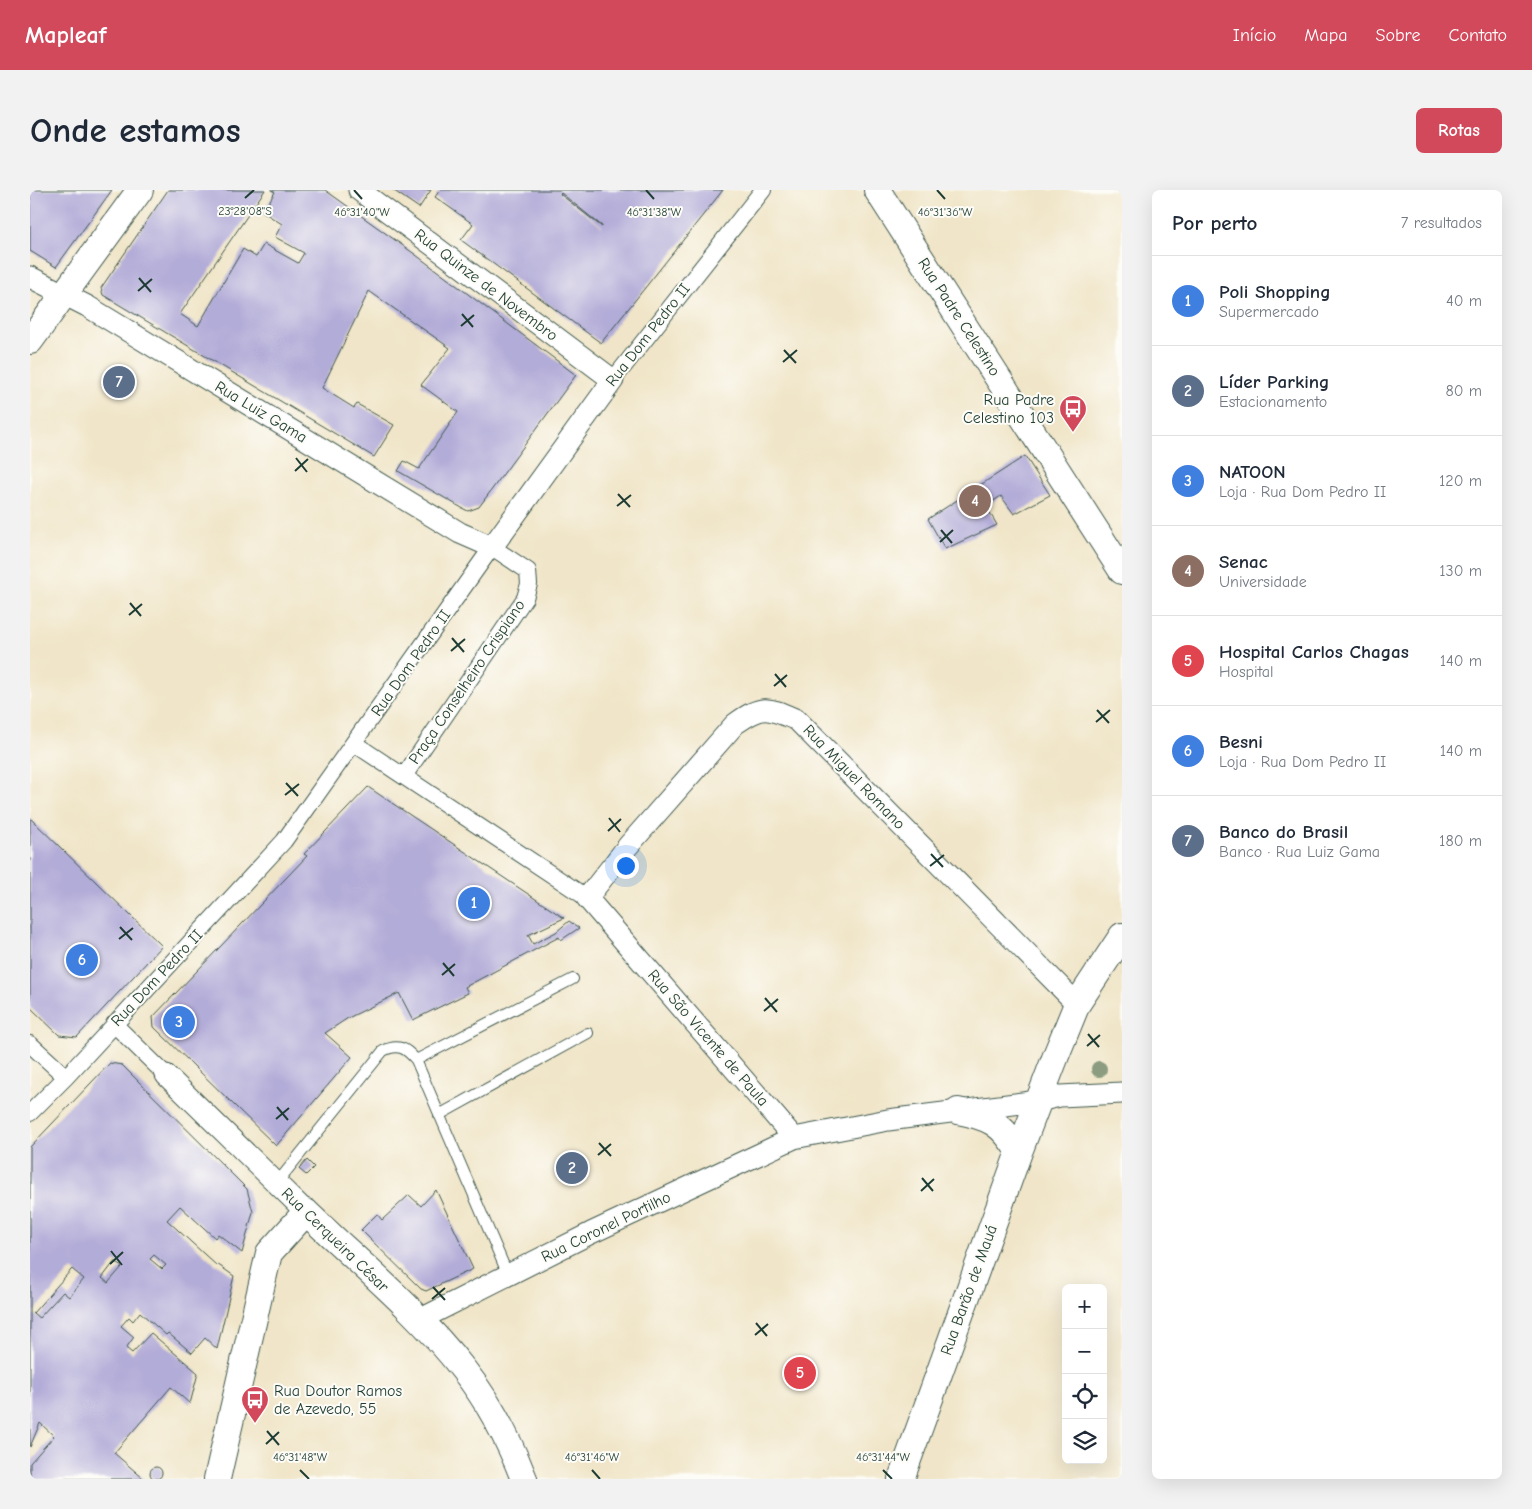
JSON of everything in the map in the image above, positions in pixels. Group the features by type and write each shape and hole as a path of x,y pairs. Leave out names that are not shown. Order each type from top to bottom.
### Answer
{"street":[{"path":"30,341 140,190"},
{"name":"Rua Quinze de Novembro","path":"358,190 613,380"},
{"name":"Rua Dom Pedro II","path":"30,1113 66,1077 284,841 613,380 763,190"},
{"name":"Rua Padre Celestino","path":"877,190 1120,563"},
{"name":"Rua Luiz Gama","path":"30,277 87,306 460,533 492,547"},
{"name":"Praça Conselheiro Crispiano","path":"404,776 525,598 530,584 528,571 492,547"},
{"name":"Rua Miguel Romano","path":"587,898 628,846 735,724 754,711 772,710 798,720 1077,1004"},
{"name":"Rua São Vicente de Paula","path":"355,744 587,898 794,1138"},
{"name":"Rua Barão de Mauá","path":"901,1479 1018,1152 1077,1004 1122,936"},
{"name":"Rua Cerqueira César","path":"114,1024 276,1184 419,1320 463,1369 493,1414 516,1456 524,1479"},
{"path":"30,1044 66,1077"},
{"path":"794,1138 888,1120 1038,1101 1060,1096 1122,1093"},
{"path":"958,1111 981,1116 998,1124 1010,1138 1018,1152"},
{"name":"Rua Coronel Portilho","path":"419,1320 508,1275 794,1138"},
{"path":"217,1479 269,1253 306,1212"}],"lane":[{"path":"416,1060 574,979"},
{"path":"439,1115 588,1033"},
{"path":"276,1184 383,1051 392,1046 408,1050 416,1060 508,1275"}],"building":[{"path":"30,190 112,190 56,267 30,251"},
{"path":"168,190 265,190 180,314 198,326 243,249 256,257 264,244 298,263 304,253 275,237 282,224 263,212 275,192 271,190 325,190 416,255 576,375 479,507 468,511 398,471 404,461 419,469 458,412 421,385 450,348 369,291 322,388 354,408 357,404 394,425 374,457 103,295 101,288"},
{"path":"393,190 431,190 419,208"},
{"path":"440,190 723,190 601,343 461,240 473,224 435,197","holes":["560,194 602,226 602,227"]},
{"path":"1025,456 1050,495 1014,514 1001,496 986,506 997,525 945,549 928,519"},
{"path":"368,787 564,918 528,935 533,944 556,932 569,921 579,928 561,940 559,937 465,987 468,993 413,1020 399,993 348,1018 325,1033 352,1057 276,1146 154,1027 153,1017 307,856 304,854"},
{"path":"30,818 162,946 77,1037 59,1035 30,1007"},
{"path":"110,1063 122,1065 247,1189 253,1212 242,1253 218,1234 215,1238 180,1206 167,1220 216,1265 234,1276 217,1349 205,1338 192,1353 168,1333 166,1335 140,1312 133,1321 129,1317 121,1326 134,1337 126,1348 132,1353 151,1333 198,1373 190,1404 171,1387 114,1453 144,1479 30,1479 30,1463 54,1436 40,1423 30,1447 30,1147","holes":["154,1255 166,1265 162,1269 150,1259","115,1261 122,1267 108,1283 102,1278","72,1269 84,1279 69,1297 63,1292 39,1318 33,1313"]},
{"path":"307,1160 314,1167 306,1175 299,1169"},
{"path":"436,1190 473,1269 426,1291 421,1289 361,1230 377,1214 382,1220 409,1195 421,1206"},
{"path":"158,1467 161,1468 161,1478 154,1479 151,1478 150,1471 151,1468"}],"place":[{"name":"Banco do Brasil","path":"119,382"},
{"name":"Rua Padre Celestino 103","path":"1073,433"},
{"name":"Senac","path":"975,501"},
{"name":"Poli Shopping","path":"474,903"},
{"name":"Besni","path":"82,960"},
{"name":"NATOON","path":"179,1022"},
{"name":"Líder Parking","path":"572,1168"},
{"name":"Hospital Carlos Chagas","path":"800,1373"},
{"name":"Rua Doutor Ramos de Azevedo, 55","path":"255,1424"}]}
